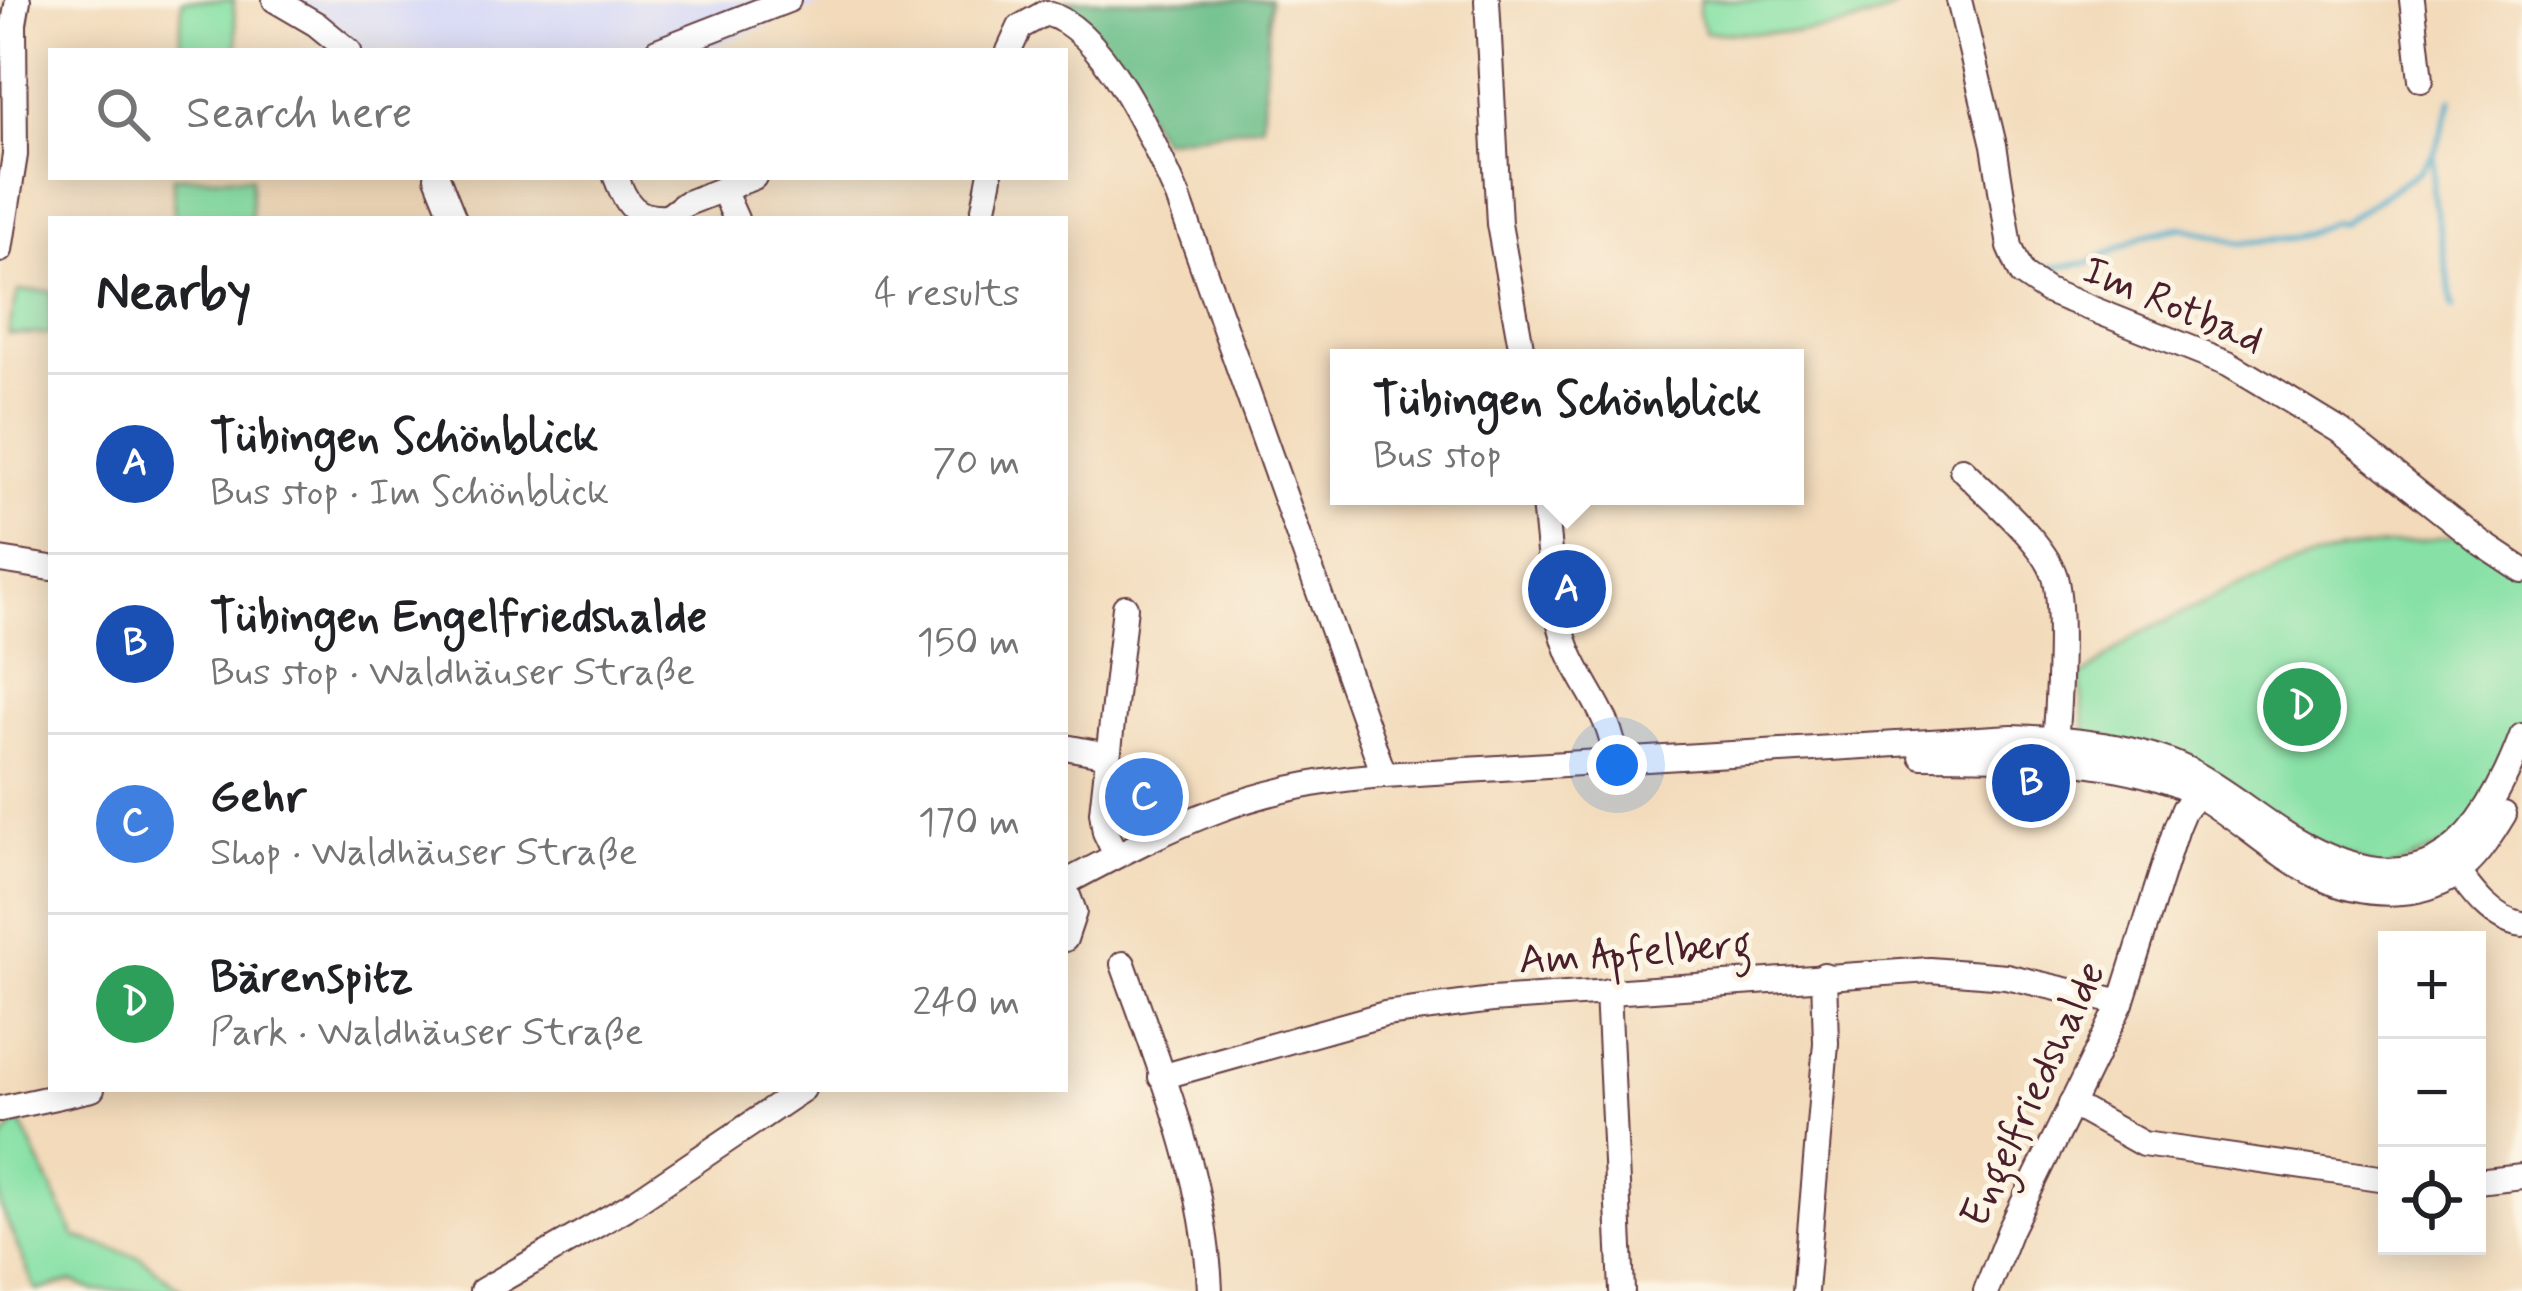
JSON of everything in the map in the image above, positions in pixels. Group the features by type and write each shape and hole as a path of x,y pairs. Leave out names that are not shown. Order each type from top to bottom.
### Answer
{"street":[{"path":"0,250 15,155 18,0"},
{"path":"274,0 345,48"},
{"path":"665,48 788,0"},
{"path":"1486,0 1498,224 1521,349"},
{"name":"Im Rotbad","path":"1959,0 1994,145 2010,247 2022,274 2047,291 2228,363 2340,431 2522,570"},
{"path":"2412,0 2421,79"},
{"path":"1011,48 1020,26 1043,6 1065,19 1090,45 1155,146 1178,197 1384,775"},
{"path":"438,180 453,216"},
{"path":"618,180 632,209 646,216"},
{"path":"668,216 685,204 747,180"},
{"path":"983,216 989,180"},
{"path":"723,190 735,216"},
{"path":"1962,469 2030,540 2053,572 2058,608 2054,749"},
{"path":"1544,505 1562,627 1570,654 1610,724 1616,762"},
{"path":"0,560 48,568"},
{"path":"1116,855 1102,812 1125,607"},
{"path":"2452,866 2482,822 2522,736"},
{"path":"1068,748 1108,755"},
{"path":"1068,884 1195,816 1304,783 1842,749 1888,756 2054,749 2202,786 2341,863 2365,870 2404,871 2452,866 2482,850 2522,776"},
{"name":"Engelfriedshalde","path":"1986,1291 2010,1230 2121,1004 2176,828 2202,786"},
{"path":"2452,866 2502,920 2522,925"},
{"path":"1068,894 1074,911 1068,930"},
{"path":"1123,964 1197,1196 1210,1291"},
{"name":"Am Apfelberg","path":"1161,1077 1403,1010 1824,975 1967,972 2006,976 2121,1004"},
{"path":"1804,1291 1825,1065 1824,975"},
{"path":"1608,992 1622,1291"},
{"path":"0,1109 72,1092"},
{"path":"482,1291 626,1208 799,1092"},
{"path":"2071,1104 2143,1144 2378,1178"},
{"path":"2486,1180 2522,1176"}],"shaded area":[{"path":"281,0 833,0 710,48 350,48"}],"green space":[{"path":"182,0 233,0 238,48 180,48"},
{"path":"1066,0 1270,0 1262,125 1161,140 1098,36"},
{"path":"1700,0 1905,0 1884,13 1835,28 1705,33 1698,14"},
{"path":"173,180 251,180 251,216 174,216"},
{"path":"18,291 48,291 48,334 8,334"},
{"path":"2463,535 2522,571 2522,736 2467,837 2383,871 2086,741 2080,678 2133,637 2234,588 2338,551"},
{"path":"19,1119 75,1237 140,1257 183,1291 95,1291 72,1281 36,1291 0,1205 0,1143"}],"waterway":[{"path":"2039,269 2089,263 2144,236 2182,227 2239,243 2290,239 2332,222 2342,223 2420,171 2434,152 2452,99"},
{"path":"2434,152 2433,192 2453,308"}],"place":[{"name":"Tübingen Schönblick","path":"1567,589"},
{"name":"Bärenspitz","path":"2302,707"},
{"name":"Tübingen Engelfriedshalde","path":"2031,783"},
{"name":"Gehr","path":"1144,797"}]}
